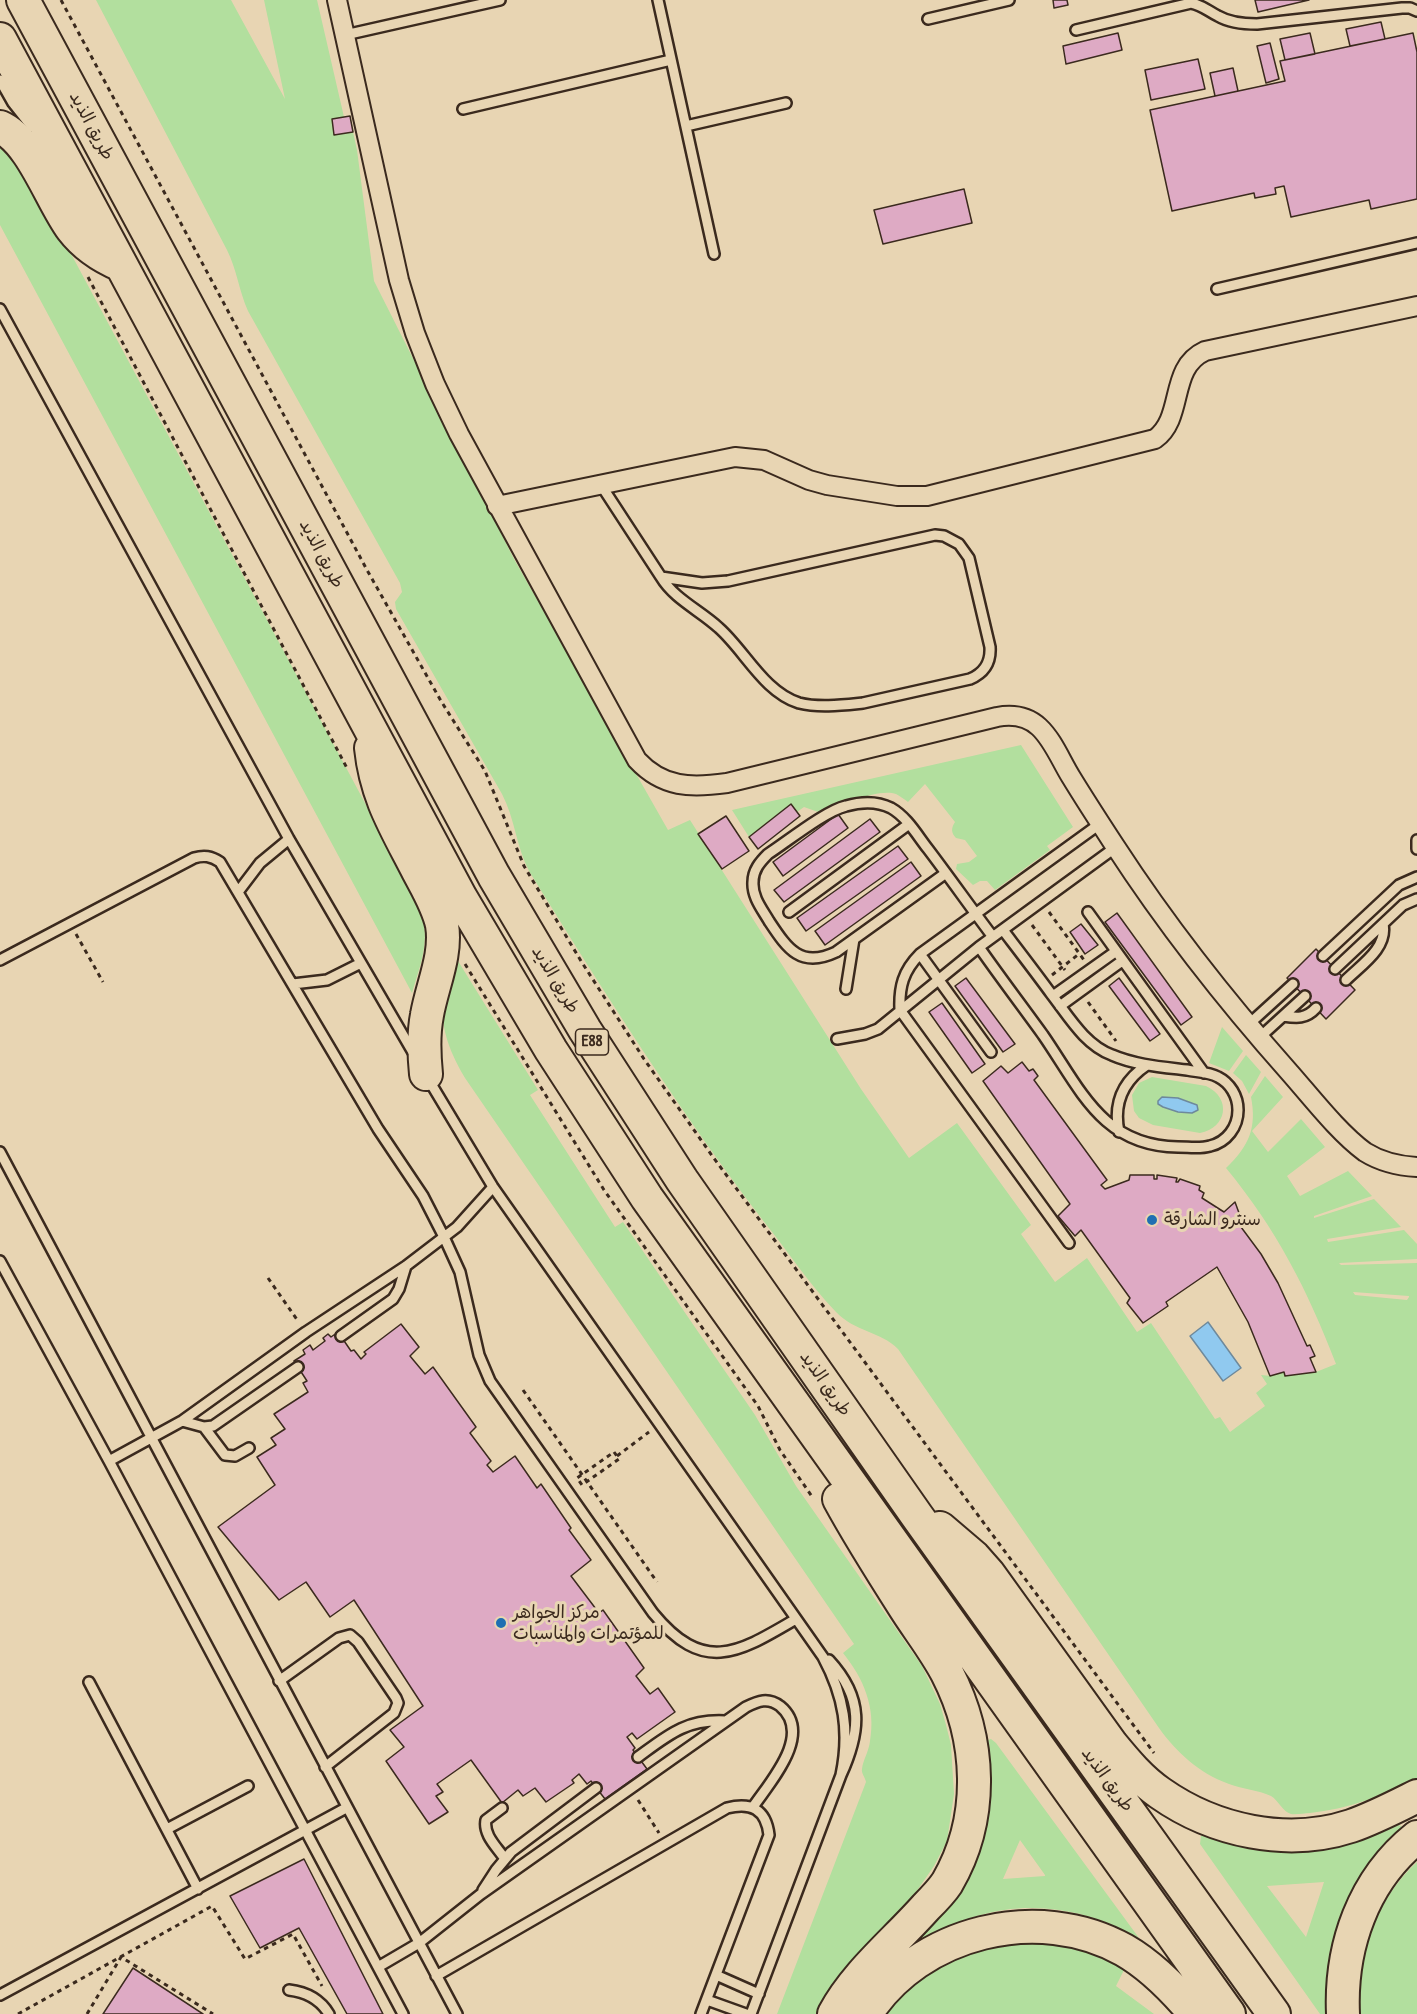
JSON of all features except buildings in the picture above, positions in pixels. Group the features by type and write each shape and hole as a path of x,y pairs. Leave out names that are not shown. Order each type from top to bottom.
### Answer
{"highway":[{"name":"طريق الذيد","path":"23,0 489,866 597,1049 682,1180 917,1516 1274,2014"},
{"name":"طريق الذيد","path":"0,39 461,898 569,1078 647,1198 806,1424 1229,2014"},
{"path":"0,127 15,137 25,148 73,231 103,257 122,266"},
{"path":"371,729 373,767 382,800 435,903 443,937 423,1042 426,1074"},
{"path":"806,1424 855,1529 947,1673 968,1723 974,1770 971,1816 965,1840 957,1863 945,1885 861,1976 834,2014"},
{"path":"917,1516 940,1528 974,1557 1133,1771 1159,1793 1187,1810 1218,1824 1250,1832 1283,1835 1317,1833 1349,1827 1380,1815 1417,1796"},
{"path":"1343,2014 1341,1989 1345,1957 1354,1925 1368,1895 1387,1868 1417,1837"},
{"path":"866,2014 899,1975 935,1951 974,1934 1017,1927 1061,1929 1104,1941 1125,1950 1160,1977 1195,2014"}],"street":[{"path":"337,0 399,280 415,333 435,384 497,506 629,748 647,771 673,783 691,785 727,783 997,717 1020,716 1030,720 1047,735 1116,847 1188,950 1254,1032 1352,1141 1367,1153 1383,1161 1417,1167"},
{"path":"497,506 720,460 749,458 764,460 809,480 827,485 897,496 927,496 1155,439 1163,433 1170,422 1187,364 1192,358 1205,351 1417,306"}],"lane":[{"path":"345,34 500,0"},
{"path":"658,0 714,254"},
{"path":"928,19 1009,0"},
{"path":"1076,30 1178,3 1199,2 1219,17 1232,22 1251,24 1402,8 1417,11"},
{"path":"463,109 671,60"},
{"path":"0,80 23,117 61,153"},
{"path":"686,126 786,103"},
{"path":"1217,289 1417,243"},
{"path":"0,309 289,839 493,1187 832,1673 843,1706 846,1740 841,1775 751,2014"},
{"path":"602,484 661,577 688,604 725,633 775,688 799,703 830,705 863,703 969,679 982,672 989,661 990,647 969,558 960,544 944,536 927,536 728,581 702,583 667,576 661,577"},
{"path":"946,873 854,939 825,957 813,959 801,957 783,942 758,903 753,882 755,871 768,854 829,813 843,806 874,803 890,808 902,817 946,873 993,937"},
{"path":"1069,1243 900,1010 901,985 904,974 920,954 1101,823"},
{"path":"789,912 909,825"},
{"path":"238,892 260,863 289,839"},
{"path":"1417,840 1417,849"},
{"path":"837,1039 878,1029 938,979 1116,847"},
{"path":"0,960 194,858 202,855 220,862 378,1129 423,1197 444,1237 460,1272 479,1355 490,1381 665,1628 691,1646 706,1651 722,1652 738,1650 752,1644 796,1619"},
{"path":"1323,956 1399,885 1417,877"},
{"path":"1335,969 1403,905 1417,899"},
{"path":"1088,912 1204,1073"},
{"path":"1346,980 1380,947 1384,936 1383,924"},
{"path":"979,948 1083,1095 1094,1109 1119,1132 1151,1145 1198,1148 1219,1143 1233,1129 1238,1104 1231,1088 1225,1082 1218,1077 1204,1073 1147,1065 1112,1056 1100,1050 1083,1035 1003,930"},
{"path":"846,989 854,939"},
{"path":"1053,996 1115,952"},
{"path":"920,954 991,1052"},
{"path":"1060,1006 1122,961"},
{"path":"292,984 327,980 361,963"},
{"path":"1254,1032 1293,984"},
{"path":"1254,1032 1283,1016 1305,996"},
{"path":"1283,1016 1301,1018 1316,1008"},
{"path":"1119,1132 1117,1106 1121,1093 1136,1072 1147,1065"},
{"path":"0,1152 457,2014"},
{"path":"109,1461 182,1421 306,1332 406,1266 444,1237 493,1187"},
{"path":"0,1261 403,2014"},
{"path":"341,1336 393,1299 399,1289 406,1266"},
{"path":"182,1421 204,1427 222,1422 298,1367"},
{"path":"204,1427 225,1455 235,1456 249,1448"},
{"path":"279,1681 339,1638 350,1635 358,1642 396,1698 398,1703 394,1713 325,1767"},
{"path":"89,1682 198,1889"},
{"path":"378,1967 419,1942 481,1894 725,1721 756,1701 766,1700 778,1704 786,1713 791,1724 791,1746 786,1759 753,1807"},
{"path":"638,1757 684,1726 697,1722 725,1721"},
{"path":"168,1829 248,1786"},
{"path":"481,1894 505,1859 518,1846 596,1788"},
{"path":"436,1976 727,1808 740,1805 753,1807 762,1814 768,1824 769,1835 701,2014"},
{"path":"0,1995 346,1808"},
{"path":"502,1808 486,1820 485,1827 505,1859"},
{"path":"716,1975 759,1994"},
{"path":"289,1990 311,1996 323,2005 329,2014"},
{"path":"707,2000 746,2014"}],"path":[{"path":"61,0 367,570 441,701 485,771 524,866 581,961 644,1059 713,1157 1161,1760"},
{"path":"88,276 353,779"},
{"path":"70,923 103,982"},
{"path":"443,937 450,939 604,1190 758,1406 780,1450 814,1499"},
{"path":"268,1278 306,1332"},
{"path":"523,1390 582,1474"},
{"path":"616,1455 660,1425"},
{"path":"614,1452 619,1458 582,1485 577,1478 582,1474 614,1452"},
{"path":"587,1481 657,1582"},
{"path":"631,1789 666,1843"},
{"path":"18,2014 212,1906 245,1959 292,1934 327,1994"},
{"path":"87,2014 121,1957"},
{"path":"121,1957 213,2014"}],"green space":[{"path":"96,0 231,0 285,99 264,0 317,0 344,117 334,135 353,132 374,281 514,559 668,830 690,820 861,1089 909,1158 957,1123 1031,1225 1021,1234 1055,1282 1087,1258 1137,1332 1151,1323 1215,1419 1220,1417 1230,1432 1265,1406 1256,1393 1267,1384 1261,1375 1316,1372 1336,1364 1314,1310 1276,1237 1226,1168 1246,1144 1253,1118 1251,1097 1265,1076 1283,1097 1252,1131 1268,1152 1301,1119 1325,1147 1287,1176 1300,1196 1348,1171 1372,1196 1314,1216 1314,1218 1374,1199 1401,1227 1327,1239 1328,1242 1404,1230 1417,1244 1417,1259 1339,1263 1341,1265 1417,1263 1417,1778 1378,1796 1351,1805 1293,1814 1285,1811 1271,1796 1234,1786 1198,1768 1173,1746 1159,1728 898,1349 883,1338 843,1319 808,1280 702,1138 614,1006 529,871 502,794 396,609 395,602 402,592 400,583 248,311 227,250","holes":["1353,1292 1409,1296 1407,1300 1355,1295"]},
{"path":"0,147 23,171 39,194 418,902 425,937 422,959 412,993 0,225"},
{"path":"1021,745 1073,827 1047,846 1050,850 995,890 987,881 980,881 973,885 956,869 957,864 969,862 977,856 965,840 954,836 952,830 955,822 925,784 908,802 896,794 879,793 821,813 804,807 797,812 791,805 749,837 732,810"},
{"path":"458,961 538,1090 530,1095 615,1227 623,1222 755,1415 796,1486 922,1666 940,1704 951,1745 954,1794 947,1841 934,1866 905,1908 822,2004 817,2014 777,2014 866,1782 862,1771 870,1741 870,1706 857,1673 843,1653 854,1644 465,1078 451,1051 443,1022 445,997"},
{"path":"1222,1027 1243,1051 1229,1071 1209,1063"},
{"path":"1246,1055 1261,1072 1249,1094 1242,1081 1233,1073"},
{"path":"1152,1077 1206,1086 1220,1098 1223,1105 1221,1119 1209,1130 1200,1133 1153,1125 1139,1118 1134,1111 1132,1095 1139,1083","holes":["1162,1097 1178,1098 1197,1106 1178,1112 1163,1107"]},
{"path":"991,1739 996,1743 1139,1938 1120,1928 1081,1914 1040,1908 998,1911 963,1921 922,1940 917,1937 985,1741","holes":["1020,1840 1045,1875 1003,1879"]},
{"path":"1399,1825 1405,1829 1333,2014 1320,2014 1200,1844 1201,1836 1208,1833 1354,1842","holes":["1324,1882 1306,1937 1267,1886"]},
{"path":"1417,1862 1417,2014 1360,2014 1362,1972 1372,1931 1390,1894"},
{"path":"1042,1939 1094,1951 1125,1968 1116,1986 1154,2014 883,2014 918,1980 961,1954 991,1945"}],"water":[{"path":"1162,1097 1178,1098 1197,1105 1198,1110 1192,1113 1178,1112 1163,1107 1158,1104"},
{"path":"1208,1322 1241,1368 1223,1381 1190,1336"}],"place":[{"name":"سنترو الشارقة","path":"1152,1220"},
{"name":"مركز الجواهر للمؤتمرات والمناسبات","path":"501,1623"}]}
